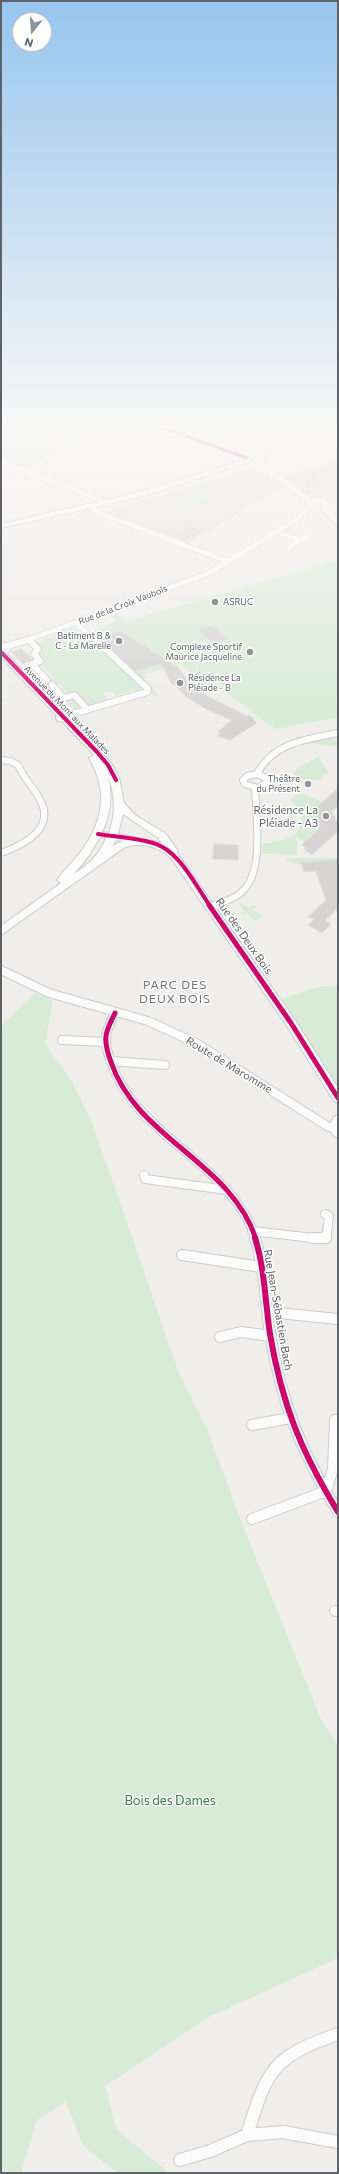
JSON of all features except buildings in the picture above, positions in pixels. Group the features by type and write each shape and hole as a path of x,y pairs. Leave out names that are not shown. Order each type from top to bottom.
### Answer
{"street":[{"path":"143,529 229,562"},
{"name":"Rue de la Croix Vaubois","path":"3,649 74,624 208,572 229,562 281,529"},
{"path":"277,532 300,540"},
{"path":"289,548 307,536"},
{"path":"63,717 146,692 148,689 91,635 74,624"},
{"path":"29,640 38,649 34,654 40,661 32,664 47,680"},
{"name":"Avenue du Mont aux Malades","path":"3,649 44,698 104,760 116,780 120,805 112,836 94,864 5,927"},
{"path":"52,685 64,698 74,695 87,709"},
{"name":"Avenue du Mont aux Malades","path":"5,927 73,868 98,834 102,823 106,793 99,764 63,717"},
{"path":"257,774 266,760 287,746 338,732"},
{"path":"1,760 10,761 18,765 23,778 40,798 45,809 43,823 29,842 1,853"},
{"path":"250,774 257,774 264,776 267,782 264,786 255,788 248,786 243,780 250,774"},
{"path":"212,907 238,895 254,877 256,855 255,788"},
{"name":"Rue des Deux Bois","path":"120,805 132,817 165,839 173,850 175,856 212,907 291,1023 338,1098"},
{"name":"Rue des Deux Bois","path":"102,823 134,825 151,829"},
{"name":"Rue des Deux Bois","path":"98,834 159,845 175,856"},
{"path":"94,864 121,845 142,841"},
{"name":"Route de Maromme","path":"1,970 49,993 148,1021 196,1043 318,1120 337,1126"},
{"name":"Rue Jean-Sébastien Bach","path":"115,1012 106,1035 106,1042 110,1061 122,1088 136,1108 156,1128 199,1162 227,1190 249,1221 261,1267 278,1373 290,1418 306,1457 338,1512"},
{"path":"62,1040 106,1042"},
{"path":"110,1061 165,1065"},
{"path":"144,1175 145,1179 227,1190"},
{"path":"252,1231 326,1238 329,1216 325,1214"},
{"path":"182,1255 261,1267"},
{"path":"268,1312 338,1319"},
{"path":"220,1337 241,1332 271,1336"},
{"path":"252,1425 290,1418"},
{"path":"252,1519 326,1491 333,1469 335,1420 338,1420"},
{"path":"248,2135 265,2081 279,2064 307,2044 338,2034"},
{"path":"180,2160 210,2151 248,2135 283,2132 338,2142"}],"shaded area":[{"path":"152,529 211,529 188,543"}],"green space":[{"name":"Complexe Sportif Maurice Jacqueline","path":"338,560 338,717 276,729 220,689 215,690 179,664 145,674 145,680 158,695 154,696 88,632 117,621 111,616 116,614 127,621"},
{"path":"73,628 80,637 90,635 111,659 114,659 133,678 132,679 145,690 138,693 134,690 116,696 111,691 102,693 111,702 69,715 67,711 74,708 67,701 59,703 71,699 70,695 59,684 46,688 41,682 54,678 39,662 33,644 45,640 42,637 46,639"},
{"path":"329,736 338,743 338,747 310,743 308,740"},
{"path":"318,757 329,773 323,775 320,780 289,779 297,768"},
{"path":"302,794 323,802 321,827 305,842 295,837 297,840 297,855 262,853 263,843 277,842 291,837 296,833 301,824 301,818 298,809 290,800 296,795"},
{"path":"284,858 337,858 338,860 295,864"},
{"path":"241,903 250,908 253,905 257,907 252,910 264,916 255,921 247,913 242,915 240,913 244,911 238,904"},
{"path":"338,986 338,1087 281,999 317,987"},
{"name":"Bois des Dames","path":"35,993 53,1001 45,1044 73,1083 92,1122 179,1373 208,1431 239,1516 321,1719 338,1746 338,1958 211,2016 105,2086 116,2129 169,2173 118,2173 83,2146 66,2102 37,2120 21,2173 1,2173 1,1026"}],"cycle path":[{"path":"2,653 97,752 108,765 116,780"},
{"path":"98,834 154,843 163,847 175,856 291,1023 338,1098"},
{"path":"115,1013 107,1030 106,1043 113,1068 121,1084 130,1098 150,1121 220,1182 238,1204 253,1231 260,1257 268,1323 274,1357 287,1409 306,1457 338,1512"}],"place":[{"name":"ASRUC","path":"215,602"},
{"name":"Batiment B & C - La Marelle","path":"119,641"},
{"name":"Complexe Sportif Maurice Jacqueline","path":"250,652"},
{"name":"Résidence La Pléiade - B","path":"180,683"},
{"name":"Théâtre du Présent","path":"308,784"},
{"name":"Résidence La Pléiade - A3","path":"326,816"}],"district":[{"name":"PARC DES DEUX BOIS","path":"175,992"}]}
